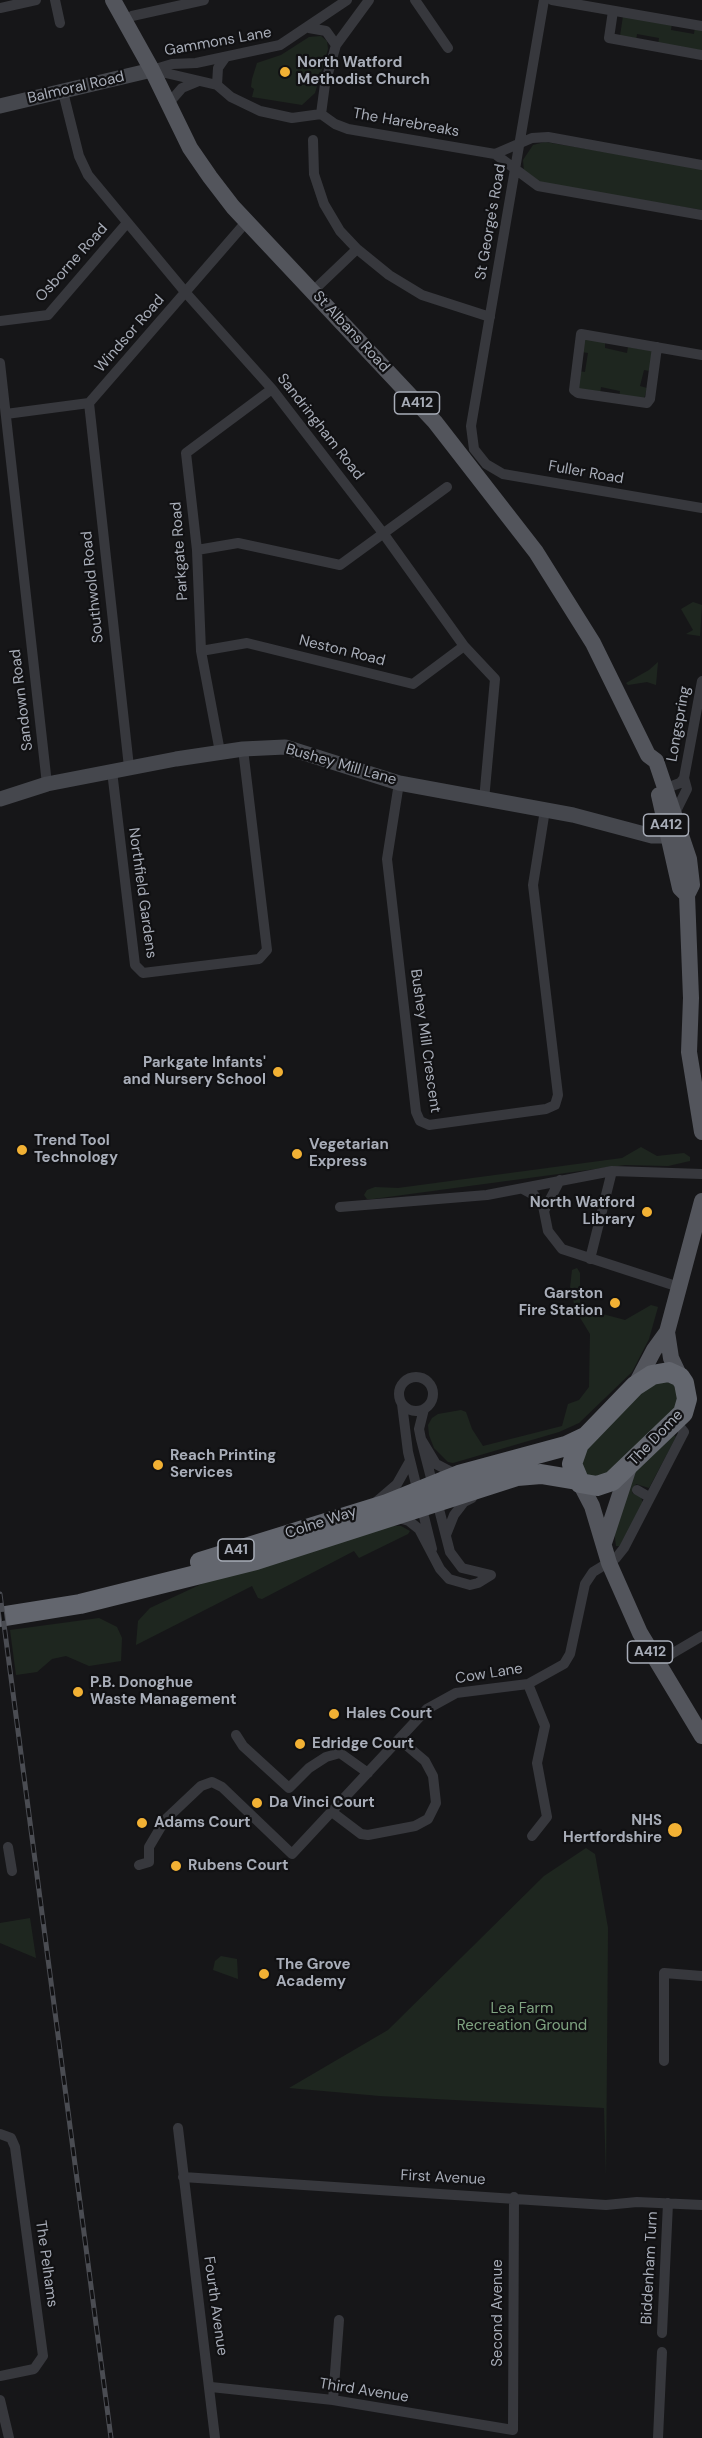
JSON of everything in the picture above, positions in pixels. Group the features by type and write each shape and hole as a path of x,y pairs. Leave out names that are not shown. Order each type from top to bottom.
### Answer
{"highway":[{"name":"A41","path":"578,1481 572,1464 575,1451 585,1437 635,1386 658,1373 669,1372 702,1389"},
{"name":"The Dome","path":"578,1481 602,1485 612,1481 679,1417 687,1395 681,1379"},
{"name":"A41","path":"679,1417 702,1406"},
{"name":"Colne Way","path":"0,1617 80,1604 256,1560 393,1517 459,1475 566,1446 585,1437"},
{"name":"Colne Way","path":"55,1607 78,1596 207,1560 368,1508 541,1474 578,1481"}],"main road":[{"name":"St Albans Road","path":"113,0 152,70 190,148 210,177 247,221 435,422 536,552 593,643 648,755 656,760 662,790 692,885 687,895 691,998 689,1052 698,1088 702,1132"},
{"name":"St Albans Road","path":"662,790 675,813 676,837"},
{"path":"635,1386 654,1350 667,1332 702,1201"},
{"path":"667,1332 671,1358 681,1379"},
{"path":"604,1543 629,1466"},
{"name":"A412","path":"578,1481 592,1506 609,1563 656,1663 702,1736"}],"street":[{"path":"0,8 36,0"},
{"path":"55,0 60,23"},
{"path":"124,21 132,16 204,0"},
{"name":"Gammons Lane","path":"152,70 172,64 189,64 225,58 280,45 309,28 347,0"},
{"path":"152,70 176,73 217,85 231,98 269,114 292,118 321,114 325,84 336,45 369,0"},
{"path":"415,0 448,48"},
{"name":"St George's Road","path":"474,449 471,426 544,0"},
{"path":"552,0 702,26"},
{"path":"613,11 609,38 702,54"},
{"path":"309,28 326,31 336,45"},
{"path":"217,85 218,68 225,58"},
{"name":"Balmoral Road","path":"0,106 152,70"},
{"path":"168,104 182,88 199,81"},
{"name":"Sandringham Road","path":"63,92 79,156 88,175 186,293 272,388 383,533 464,646 495,679 484,800"},
{"name":"The Harebreaks","path":"321,114 340,127 495,154"},
{"path":"702,165 548,137 532,138 495,154 538,186 702,215"},
{"path":"313,140 312,160 318,190 332,220 357,249 389,275 422,295 490,317"},
{"name":"Windsor Road","path":"89,403 247,221"},
{"name":"Osborne Road","path":"0,321 48,315 127,223"},
{"path":"313,291 357,249"},
{"path":"657,347 650,399 647,403 599,397 574,390 581,334 657,347 702,355"},
{"name":"Sandown Road","path":"0,363 47,784"},
{"name":"Parkgate Road","path":"220,752 201,651 197,550 186,453 272,388"},
{"path":"6,414 89,403"},
{"name":"Southwold Road","path":"89,403 129,767"},
{"name":"Fuller Road","path":"474,449 486,464 503,474 702,508"},
{"path":"197,550 238,543 340,565 447,487"},
{"name":"Neston Road","path":"201,651 247,643 413,684 464,646"},
{"name":"Longspring","path":"662,790 684,778 697,740 702,681"},
{"name":"Bushey Mill Lane","path":"0,799 47,784 129,767 243,749 285,747 399,783 545,810 652,836 676,837"},
{"name":"Northfield Gardens","path":"112,771 135,965 143,973 259,958 267,950 243,749"},
{"path":"675,813 687,789 684,778"},
{"name":"Bushey Mill Crescent","path":"399,783 387,859 417,1112 420,1121 429,1125 546,1109 555,1105 558,1095 533,885 545,810"},
{"path":"590,1259 612,1171"},
{"path":"340,1207 487,1195 612,1171 702,1174"},
{"path":"544,1211 560,1180"},
{"path":"523,1189 534,1195 544,1211 548,1231 554,1242 562,1249 679,1287"},
{"path":"393,1517 416,1526 432,1549 440,1569 456,1583 478,1583 491,1575 462,1568 450,1552 446,1536 410,1461 402,1404 398,1396 401,1384 412,1376 422,1377 429,1383 433,1393 430,1404 424,1409 410,1410 402,1404"},
{"path":"424,1409 419,1429 432,1549"},
{"path":"609,1563 624,1548 684,1432 679,1417"},
{"path":"421,1439 436,1464 459,1475"},
{"path":"368,1508 398,1484 410,1461"},
{"path":"446,1536 450,1521 464,1502 503,1480"},
{"path":"637,1490 649,1497"},
{"name":"Cow Lane","path":"139,1865 149,1862 150,1847 165,1820 201,1786 212,1782 229,1793 292,1854 427,1708 448,1696 528,1684 552,1673 568,1658 585,1584 593,1572 609,1563"},
{"path":"656,1663 702,1636"},
{"path":"528,1684 544,1726 537,1763 547,1817 532,1836"},
{"path":"236,1735 243,1746 289,1788 309,1768 326,1757 340,1753 368,1773"},
{"path":"332,1812 362,1834 368,1835 407,1828 428,1819 436,1803 433,1776 425,1761 399,1739"},
{"path":"6,1855 12,1871"},
{"path":"664,2061 663,1973 702,1976"},
{"name":"Fourth Avenue","path":"178,2128 211,2387 215,2438"},
{"name":"The Pelhams","path":"0,2134 11,2138 15,2147 44,2356 34,2369 0,2376"},
{"name":"First Avenue","path":"183,2177 514,2197 606,2205 702,2205"},
{"name":"Second Avenue","path":"514,2197 516,2434"},
{"name":"Biddenham Turn","path":"662,2333 668,2204"},
{"path":"333,2400 339,2320"},
{"path":"658,2438 662,2352"},
{"name":"Third Avenue","path":"211,2387 333,2400 516,2434"},
{"path":"0,2400 9,2438"}],"green space":[{"path":"623,16 672,23 671,30 694,34 695,27 702,28 702,52 658,45 659,38 637,34 636,41 620,36"},
{"path":"321,36 327,41 328,49 315,93 302,105 252,97 254,89 251,87 252,79 257,63 281,55 309,37"},
{"path":"545,142 702,168 702,210 539,183 524,171 523,160 533,145"},
{"path":"587,338 605,342 605,348 627,353 628,347 652,351 650,371 644,370 640,386 647,388 644,399 619,397 620,391 601,387 600,394 579,390 578,371 585,372 588,353 582,352 584,341"},
{"path":"693,602 702,605 700,636 686,634 693,630 681,609"},
{"path":"658,662 656,685 647,682 628,685 626,683 649,670"},
{"path":"641,1147 657,1156 684,1153 690,1157 690,1161 668,1166 625,1165 373,1199 367,1199 364,1195 367,1190 375,1187 398,1188 622,1158"},
{"path":"577,1268 580,1273 580,1308 625,1320 651,1305 658,1307 649,1339 632,1372 579,1423 559,1432 453,1463 448,1462 434,1448 429,1435 428,1425 438,1414 461,1410 466,1412 472,1429 483,1446 562,1426 568,1404 579,1400 589,1387 590,1334 576,1311 570,1288 572,1270"},
{"path":"658,1378 675,1385 680,1399 677,1408 603,1479 585,1474 580,1456 649,1383"},
{"path":"674,1435 676,1437 649,1488 636,1484 632,1493 641,1497 643,1504 620,1546 616,1546 614,1530 636,1470"},
{"path":"389,1526 401,1526 410,1531 359,1558 354,1551 262,1599 258,1598 252,1586 136,1645 138,1621 150,1608 208,1581"},
{"path":"99,1618 117,1627 122,1638 121,1661 89,1666 66,1656 52,1659 37,1672 16,1675 10,1630"},
{"name":"Lea Farm Recreation Ground","path":"586,1848 595,1854 608,1928 606,2176 604,2108 380,2096 289,2088 388,2030 544,1876"},
{"path":"30,1918 36,1958 0,1943 0,1923"},
{"path":"221,1956 237,1959 238,1979 213,1970 215,1961"}],"railway":[{"path":"0,1594 111,2438"}],"place":[{"name":"North Watford Methodist Church","path":"285,72"},
{"name":"Parkgate Infants' and Nursery School","path":"278,1072"},
{"name":"Trend Tool Technology","path":"22,1150"},
{"name":"Vegetarian Express","path":"297,1154"},
{"name":"North Watford Library","path":"647,1212"},
{"name":"Garston Fire Station","path":"615,1303"},
{"name":"Reach Printing Services","path":"158,1465"},
{"name":"P.B. Donoghue Waste Management","path":"78,1692"},
{"name":"Hales Court","path":"334,1714"},
{"name":"Edridge Court","path":"300,1744"},
{"name":"Da Vinci Court","path":"257,1803"},
{"name":"Adams Court","path":"142,1823"},
{"name":"NHS Hertfordshire","path":"675,1830"},
{"name":"Rubens Court","path":"176,1866"},
{"name":"The Grove Academy","path":"264,1974"}]}
